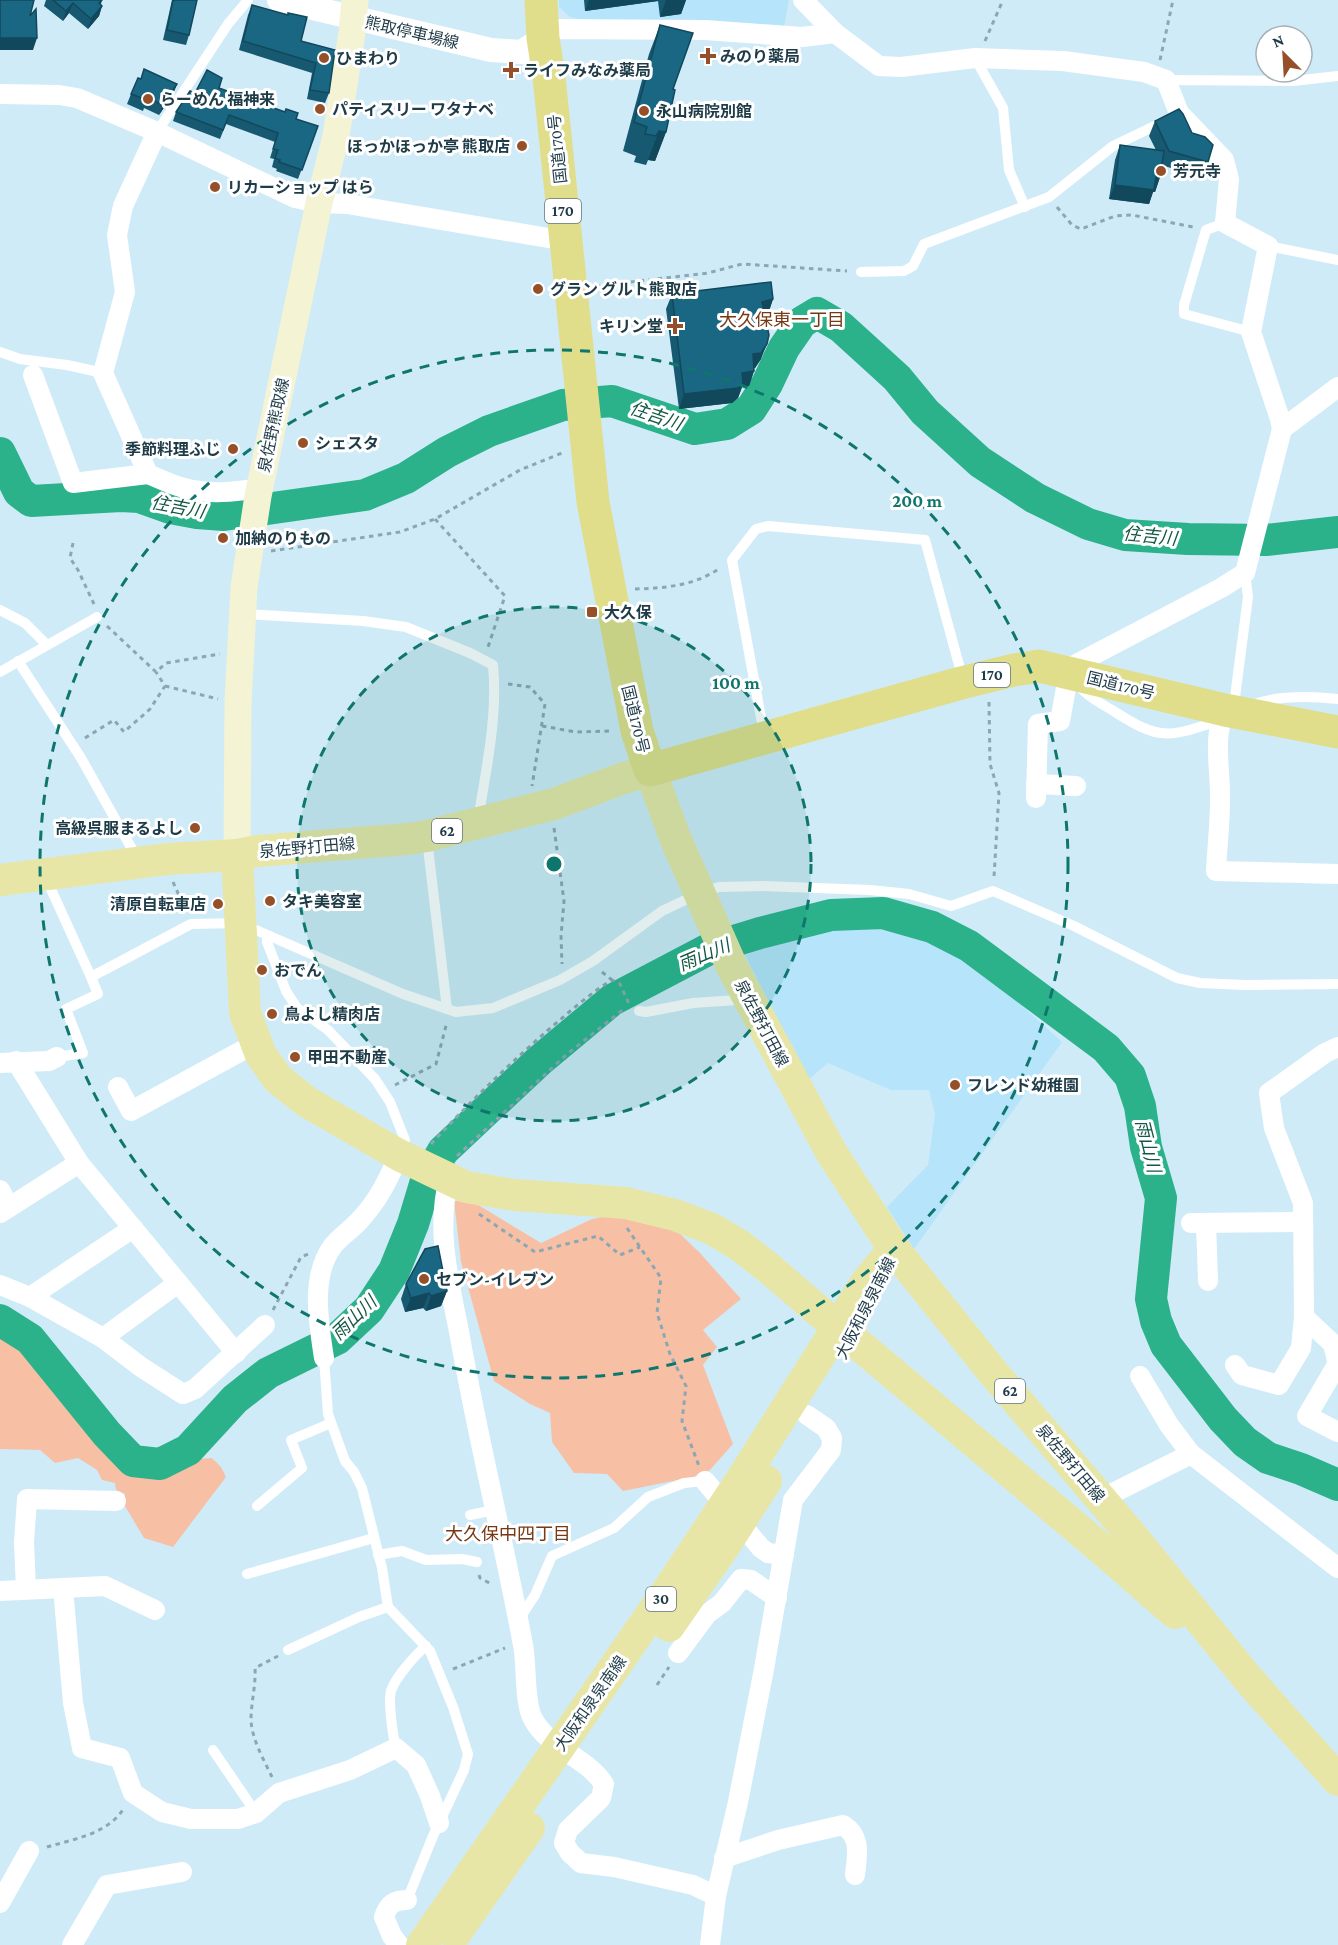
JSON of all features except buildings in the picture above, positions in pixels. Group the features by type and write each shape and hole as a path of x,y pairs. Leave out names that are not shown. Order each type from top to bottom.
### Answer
{"highway":[{"name":"国道170号","path":"541,0 543,38 572,289 592,502 637,731 650,770 975,679 1040,666 1227,714 1338,732"}],"main road":[{"name":"泉佐野熊取線","path":"237,855 240,651 242,614 253,525 319,202 336,136 355,9"},
{"name":"泉佐野打田線","path":"0,880 153,861 426,836 538,809 650,770 676,840 732,967 831,1152 894,1249 991,1370 1128,1531 1249,1680 1338,1780"},
{"name":"泉佐野打田線","path":"237,855 253,929 245,1013 261,1055 278,1079 307,1102 427,1171 466,1187 515,1195 626,1203 675,1215 712,1229 770,1269 1104,1551"},
{"name":"大阪和泉泉南線","path":"446,1945 492,1883 568,1753 738,1485 844,1333 894,1249"},
{"name":"大阪和泉泉南線","path":"422,1945 723,1548 807,1415 844,1333"},
{"path":"1104,1551 1117,1551 1126,1545 1128,1531"},
{"name":"62","path":"1104,1551 1249,1680"}],"street":[{"name":"熊取停車場線","path":"279,0 355,9 491,50 521,52 543,38"},
{"path":"803,0 836,33 879,66 901,67 975,58 1063,61 1144,72 1162,78 1179,113 1197,129 1224,160 1229,179 1215,227 1268,246 1251,332 1282,429 1245,573 1066,672 1060,721 1038,724 1036,791 1076,786"},
{"path":"543,38 557,28 705,30 802,37 836,33"},
{"path":"0,94 59,95 77,98 157,132 295,198 347,204 566,241"},
{"path":"148,474 103,373 125,292 117,235 123,206 157,132"},
{"path":"33,375 73,483 148,474 183,488 206,492 259,492"},
{"path":"1282,429 1338,387"},
{"path":"1227,714 1218,761 1220,800 1216,871 1338,874"},
{"path":"118,1087 131,1110 256,1043"},
{"path":"1234,1365 1242,1375 1279,1385 1301,1348 1304,1317 1303,1203 1274,1128 1269,1093 1325,1053 1338,1047"},
{"path":"8,1062 49,1061 57,1057"},
{"path":"8,1062 79,1163 236,1353"},
{"path":"0,1190 5,1210 79,1163"},
{"path":"324,1358 317,1303 322,1269 332,1247 360,1220 382,1192 427,1171 442,1220 447,1267 473,1409 524,1647 530,1713 539,1730 595,1771 604,1784 601,1798 568,1830 564,1843 570,1853 581,1863 614,1867 693,1885 716,1896"},
{"path":"1208,1281 1199,1223 1303,1222"},
{"path":"30,1297 133,1228"},
{"path":"102,1338 178,1283"},
{"path":"0,1285 30,1297 102,1338 183,1394 195,1389 265,1325"},
{"path":"1304,1317 1333,1344 1338,1363 1307,1416 1338,1432"},
{"path":"1140,1376 1169,1425 1191,1454 1338,1568"},
{"path":"714,1942 716,1896 738,1802 777,1598 793,1500 831,1449 832,1438 826,1428 807,1415"},
{"path":"1101,1499 1191,1454"},
{"path":"705,1481 761,1548 768,1553 784,1555"},
{"path":"26,1589 24,1542 27,1499 116,1502"},
{"path":"678,1653 707,1614 722,1603 741,1579 752,1580 777,1598"},
{"path":"0,1591 105,1586 155,1610"},
{"path":"63,1588 73,1703 82,1748 120,1758 133,1793 162,1812 191,1819 238,1819 256,1813 279,1793 350,1770 396,1748 416,1765 439,1823"},
{"path":"724,1858 778,1840 843,1825 855,1836 857,1847 855,1875"},
{"path":"0,1903 29,1851"},
{"path":"72,1945 107,1885 182,1872"},
{"path":"399,1945 392,1936 384,1917 388,1906 397,1900 407,1900"}],"lane":[{"path":"157,132 228,24 248,0"},
{"path":"975,58 1003,108 1009,170 1025,207"},
{"path":"1162,78 1293,81 1338,76"},
{"path":"861,272 904,271 913,266 924,244 1049,197 1113,146 1179,113"},
{"path":"1215,227 1184,305 1184,314 1251,332"},
{"path":"1268,246 1338,260"},
{"path":"0,352 20,359 67,364 103,373"},
{"path":"765,737 732,560 756,529 768,526 925,540 959,665 975,679"},
{"path":"1227,714 1235,697 1248,597 1245,573"},
{"path":"0,610 25,623 46,644"},
{"path":"242,614 363,621 406,627 482,659 493,666 490,737 477,824"},
{"path":"0,672 97,617"},
{"path":"18,661 153,861"},
{"path":"1227,714 1261,702 1292,698 1338,699"},
{"path":"426,836 448,1009"},
{"path":"44,874 98,994 66,1009 83,1053 57,1057"},
{"path":"90,977 191,924 253,929 403,994 456,1012 493,1008 564,977 593,961 662,911 700,893 719,887 870,890 909,894 951,906 993,891 1074,926 1177,978 1200,983 1245,986 1338,984"},
{"path":"253,929 267,942 286,991 297,1008 328,1030 375,1078 390,1102 405,1140 427,1171"},
{"path":"634,1008 646,1012 693,1003 737,1000 747,995"},
{"path":"324,1358 327,1414 345,1461 362,1488 388,1607 430,1651 468,1754 464,1770 407,1900"},
{"path":"256,1506 302,1468 291,1440 331,1423"},
{"path":"518,1621 535,1595 552,1556 614,1528 648,1497 684,1484 705,1481"},
{"path":"470,1515 494,1510"},
{"path":"247,1574 374,1538"},
{"path":"378,1555 402,1551 426,1560 462,1559 477,1562"},
{"path":"288,1650 359,1617 388,1607"},
{"path":"396,1748 393,1737 391,1691 412,1658 426,1646"},
{"path":"213,1750 256,1813"}],"path":[{"path":"975,58 984,44 1003,0"},
{"path":"1162,78 1173,0"},
{"path":"1049,197 1072,225 1082,229 1115,216 1132,214 1215,227"},
{"path":"572,289 708,273 742,264 861,272"},
{"path":"249,555 400,532 435,519 586,433"},
{"path":"435,519 504,596 492,639 482,659"},
{"path":"73,543 70,558 97,610 97,617 156,672 165,686 238,703"},
{"path":"608,586 634,589 676,586 698,581 732,560"},
{"path":"156,672 166,663 240,651"},
{"path":"975,679 988,730 990,764 999,793 993,891"},
{"path":"494,682 530,687 545,704 538,809 553,817 564,901 560,955 564,977"},
{"path":"73,745 114,720 124,732 150,710 165,686"},
{"path":"542,726 576,732 637,731"},
{"path":"153,861 174,884 191,924"},
{"path":"612,980 617,982 634,1008 566,1055 451,1161 427,1171 487,1085 605,984 612,980"},
{"path":"383,1092 436,1064 448,1009"},
{"path":"427,1171 490,1223 535,1252 598,1236 620,1255 640,1247"},
{"path":"621,1219 661,1278 657,1313 670,1354 686,1386 682,1420 705,1481"},
{"path":"265,1325 301,1257 332,1247"},
{"path":"440,1674 511,1645 524,1647"},
{"path":"279,1793 255,1740 251,1721 256,1683 255,1668 288,1650"},
{"path":"29,1851 99,1831 118,1818 133,1793"}],"shaded area":[{"path":"559,0 789,0 784,27 582,20 570,17 559,7"},
{"name":"フレンド幼稚園","path":"826,926 888,928 935,942 998,984 1062,1042 914,1249 887,1207 928,1165 935,1114 929,1090 891,1090 828,1063 808,1080 745,955"},
{"path":"470,1200 541,1243 592,1219 617,1214 674,1228 741,1299 703,1330 717,1347 703,1365 733,1444 710,1470 693,1477 623,1491 607,1474 574,1473 552,1442 550,1413 530,1404 494,1381 461,1262 454,1201"},
{"path":"0,1334 19,1346 112,1462 131,1475 147,1477 172,1474 198,1459 212,1458 221,1467 226,1477 173,1547 144,1538 125,1506 125,1494 116,1490 115,1483 102,1480 97,1470 78,1458 55,1463 40,1450 0,1449"}],"waterway":[{"name":"住吉川","path":"0,453 19,492 31,501 139,497 170,508 224,515 365,495 406,478 447,452 489,431 563,405 612,401 695,429 727,424 751,409 767,384 784,348 802,322 817,313 841,327 897,378 925,412 980,462 1035,498 1088,524 1125,535 1188,539 1266,540 1338,532"},
{"name":"雨山川","path":"0,1320 30,1339 107,1434 133,1461 160,1464 188,1450 235,1399 268,1373 337,1339 369,1309 394,1271 413,1224 426,1181 443,1151 539,1061 612,1000 711,948 831,915 883,913 932,927 969,946 1106,1048 1130,1076 1140,1106 1146,1147 1161,1198 1151,1299 1156,1321 1166,1345 1223,1419 1245,1442 1268,1458 1338,1485"}],"place":[{"name":"みのり薬局","path":"708,56"},
{"name":"ひまわり","path":"324,58"},
{"name":"ライフみなみ薬局","path":"511,70"},
{"name":"らーめん 福神来","path":"148,99"},
{"name":"パティスリー ワタナベ","path":"320,109"},
{"name":"永山病院別館","path":"644,111"},
{"name":"ほっかほっか亭 熊取店","path":"522,146"},
{"name":"芳元寺","path":"1161,171"},
{"name":"リカーショップ はら","path":"215,187"},
{"name":"グラン グルト熊取店","path":"538,289"},
{"name":"キリン堂","path":"675,326"},
{"name":"シェスタ","path":"303,443"},
{"name":"季節料理ふじ","path":"233,449"},
{"name":"加納のりもの","path":"223,538"},
{"name":"大久保","path":"592,612"},
{"name":"高級呉服まるよし","path":"195,828"},
{"name":"タキ美容室","path":"270,901"},
{"name":"清原自転車店","path":"218,904"},
{"name":"おでん","path":"262,970"},
{"name":"鳥よし精肉店","path":"272,1014"},
{"name":"甲田不動産","path":"295,1057"},
{"name":"フレンド幼稚園","path":"955,1085"},
{"name":"セブン-イレブン","path":"424,1279"}],"district":[{"name":"大久保東一丁目","path":"782,320"},
{"name":"大久保中四丁目","path":"508,1534"}]}
